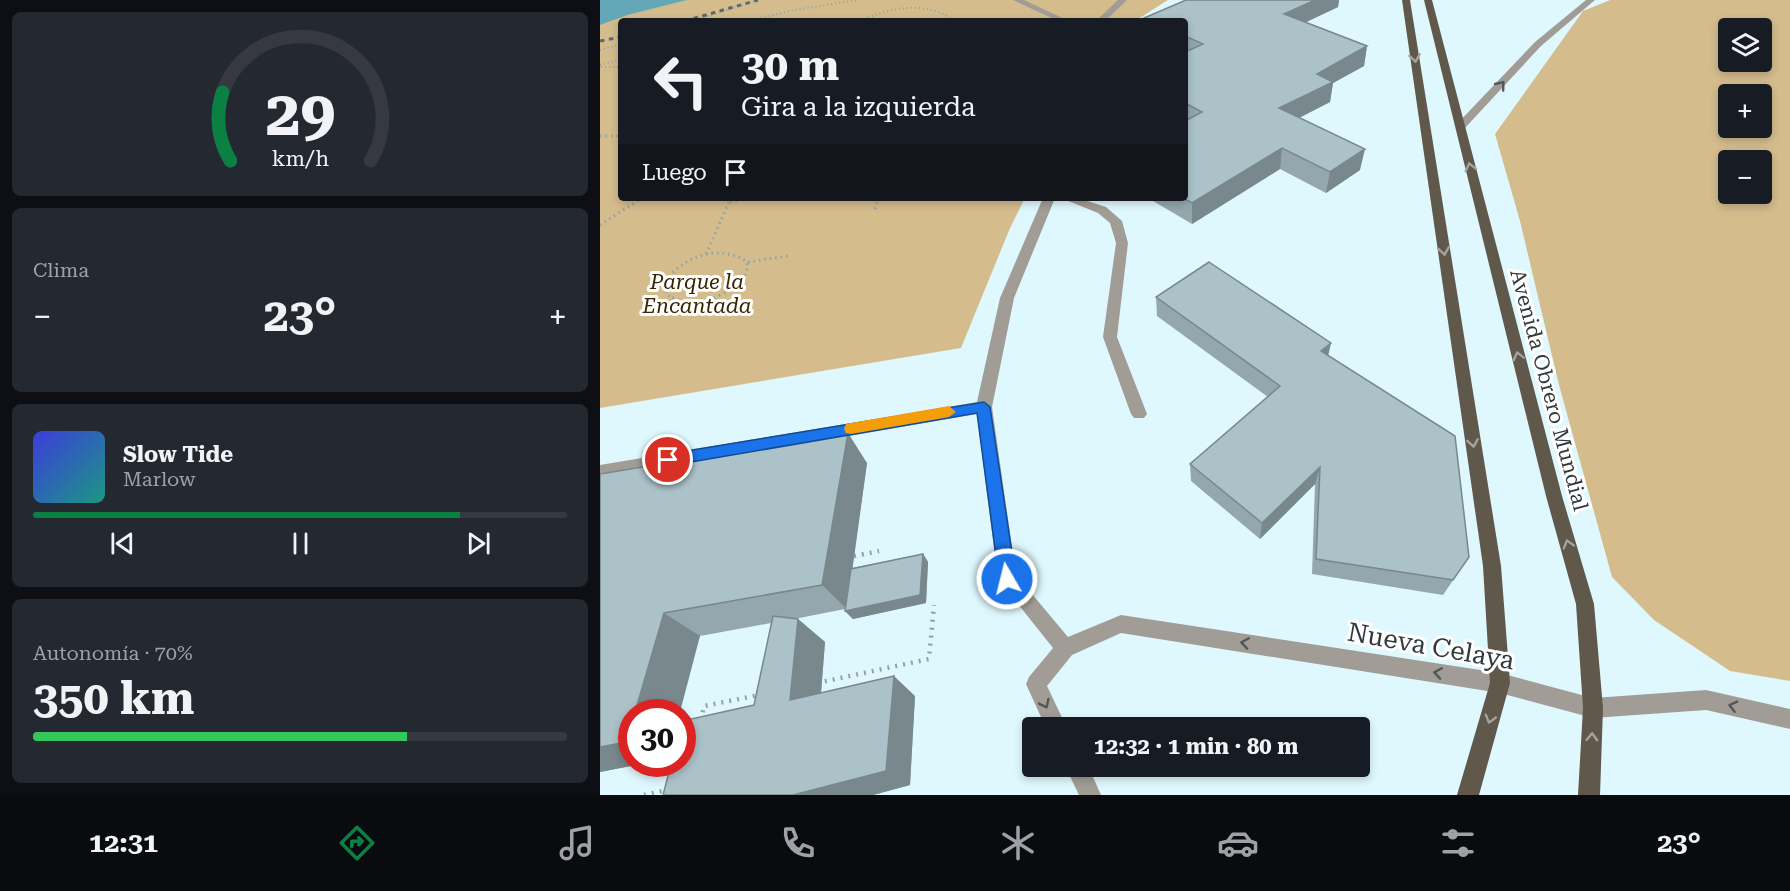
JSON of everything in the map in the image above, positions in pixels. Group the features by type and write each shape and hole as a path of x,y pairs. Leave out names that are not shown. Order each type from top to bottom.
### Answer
{"main road":[{"path":"1406,0 1492,566 1500,683 1468,795"},
{"name":"Avenida Obrero Mundial","path":"1428,0 1554,496 1586,604 1593,708 1590,795"}],"street":[{"path":"1017,0 1058,18"},
{"path":"1103,18 1123,0"},
{"path":"1460,127 1493,94 1538,42 1591,0"},
{"path":"1048,201 1007,298 977,407 1007,579 1065,648 1036,684 1052,717"},
{"path":"1076,201 1102,210 1116,221 1122,243 1110,337 1139,414"},
{"path":"600,472 977,407"},
{"name":"Nueva Celaya","path":"1065,648 1121,624 1500,683 1593,708 1706,700 1790,719"},
{"path":"1081,777 1090,795"}],"path":[{"path":"701,18 758,0"},
{"path":"761,18 856,0"},
{"path":"867,18 883,10 924,5 944,9 952,18"},
{"path":"600,50 618,45"},
{"path":"600,66 618,60"},
{"path":"600,66 618,67"},
{"path":"600,136 618,136"},
{"path":"600,225 637,201"},
{"path":"706,254 730,201"},
{"path":"874,209 877,201"},
{"path":"733,253 742,256 748,262 749,270 745,278 725,295 691,303 674,301 667,296 664,290 665,282 680,266 706,254 733,253"},
{"path":"748,262 788,256"},
{"path":"854,556 879,551"},
{"path":"806,685 929,659 934,605"},
{"path":"700,729 704,706 772,692"},
{"path":"644,795 678,787"}],"green space":[{"name":"Parque la Encantada","path":"600,0 1168,0 1140,18 618,18 618,201 1024,201 1010,228 961,348 600,408"},
{"path":"1610,0 1790,0 1790,681 1730,671 1654,620 1612,577 1559,385 1520,221 1495,134 1583,11"}],"water":[{"path":"600,0 687,0 627,15 600,25"}],"building":[{"path":"1186,0 1315,0 1284,14 1367,46 1317,74 1333,82 1279,108 1365,149 1330,172 1282,148 1192,203 1188,201 1188,119 1202,112 1188,105 1188,51 1203,44 1188,37 1188,18 1144,18"},
{"path":"1209,262 1331,343 1321,351 1455,436 1469,557 1453,580 1316,559 1320,467 1262,523 1190,464 1280,386 1156,297"},
{"path":"848,433 822,585 664,613 639,699 618,699 618,744 600,747 600,474"},
{"path":"923,554 920,595 845,611 851,569"},
{"path":"773,616 798,619 790,700 894,676 886,771 793,795 663,795 668,777 696,777 696,718 754,705"}],"railway":[{"path":"695,18 758,0"},
{"path":"600,41 618,38"}],"slow traffic":[{"path":"851,429 949,412"}],"route":[{"path":"668,460 984,407 1007,579"}]}
